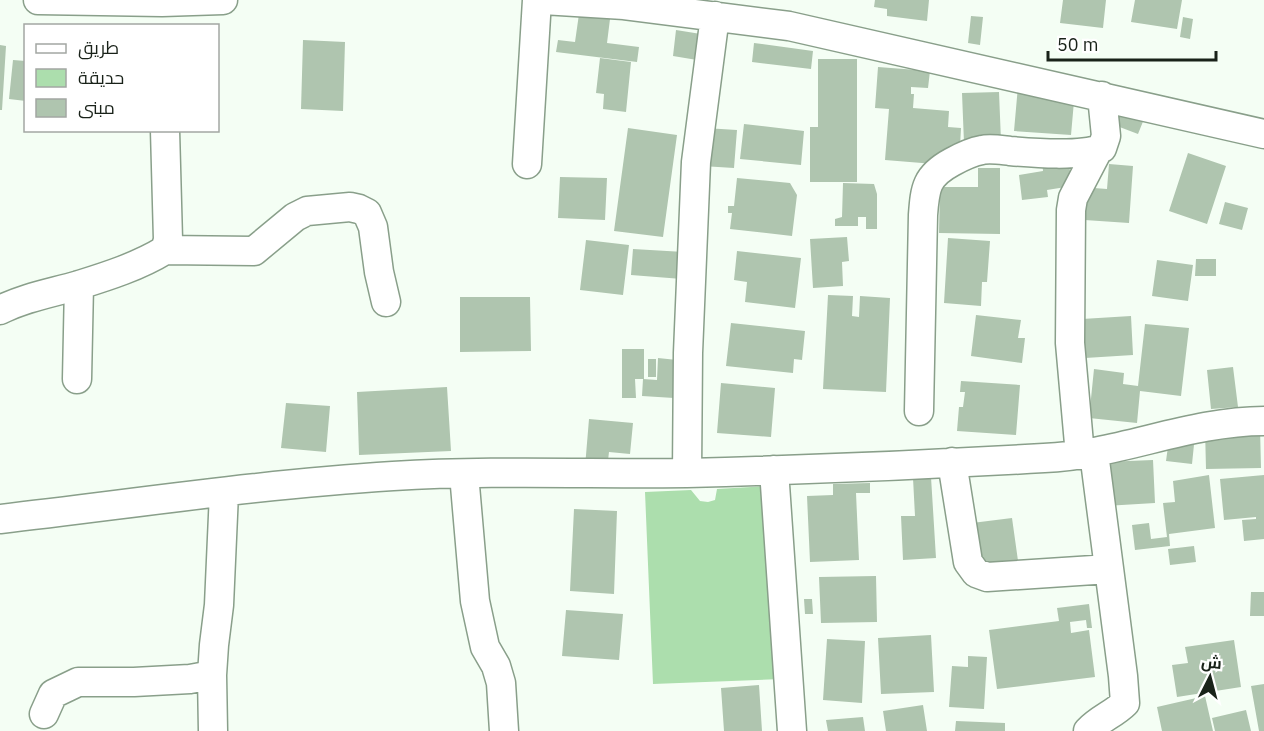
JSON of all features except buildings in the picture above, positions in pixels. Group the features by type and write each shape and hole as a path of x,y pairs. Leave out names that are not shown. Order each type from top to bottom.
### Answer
{"street":[{"path":"38,0 75,1 163,14 223,0"},
{"path":"527,164 537,0"},
{"path":"543,0 727,11 1264,134"},
{"path":"687,472 688,352 695,182 727,11"},
{"path":"919,411 923,215 927,183 942,168 967,154 983,149 1044,153 1098,150 1102,148 1106,136 1102,96"},
{"path":"165,132 168,240 165,250"},
{"path":"1088,731 1098,721 1116,712 1125,702 1109,569 1087,454 1070,343 1071,210 1073,198 1098,150"},
{"path":"0,310 18,301 79,285 148,260 165,250 254,251 295,217 307,211 350,207 367,213 373,227 386,303"},
{"path":"77,379 79,285"},
{"path":"0,519 391,476 774,470 1048,458 1087,454 1208,427 1245,421 1264,421"},
{"path":"952,462 968,562 976,573 987,577 1109,569"},
{"path":"774,470 792,731"},
{"path":"464,474 475,601 485,647 496,666 501,683 504,731"},
{"path":"213,731 212,675 219,605 224,493"},
{"path":"44,714 53,693 78,682 134,682 190,679 212,675"}],"green space":[{"path":"767,486 781,679 653,684 645,492 691,490 700,501 708,502 715,500 717,489"}]}
